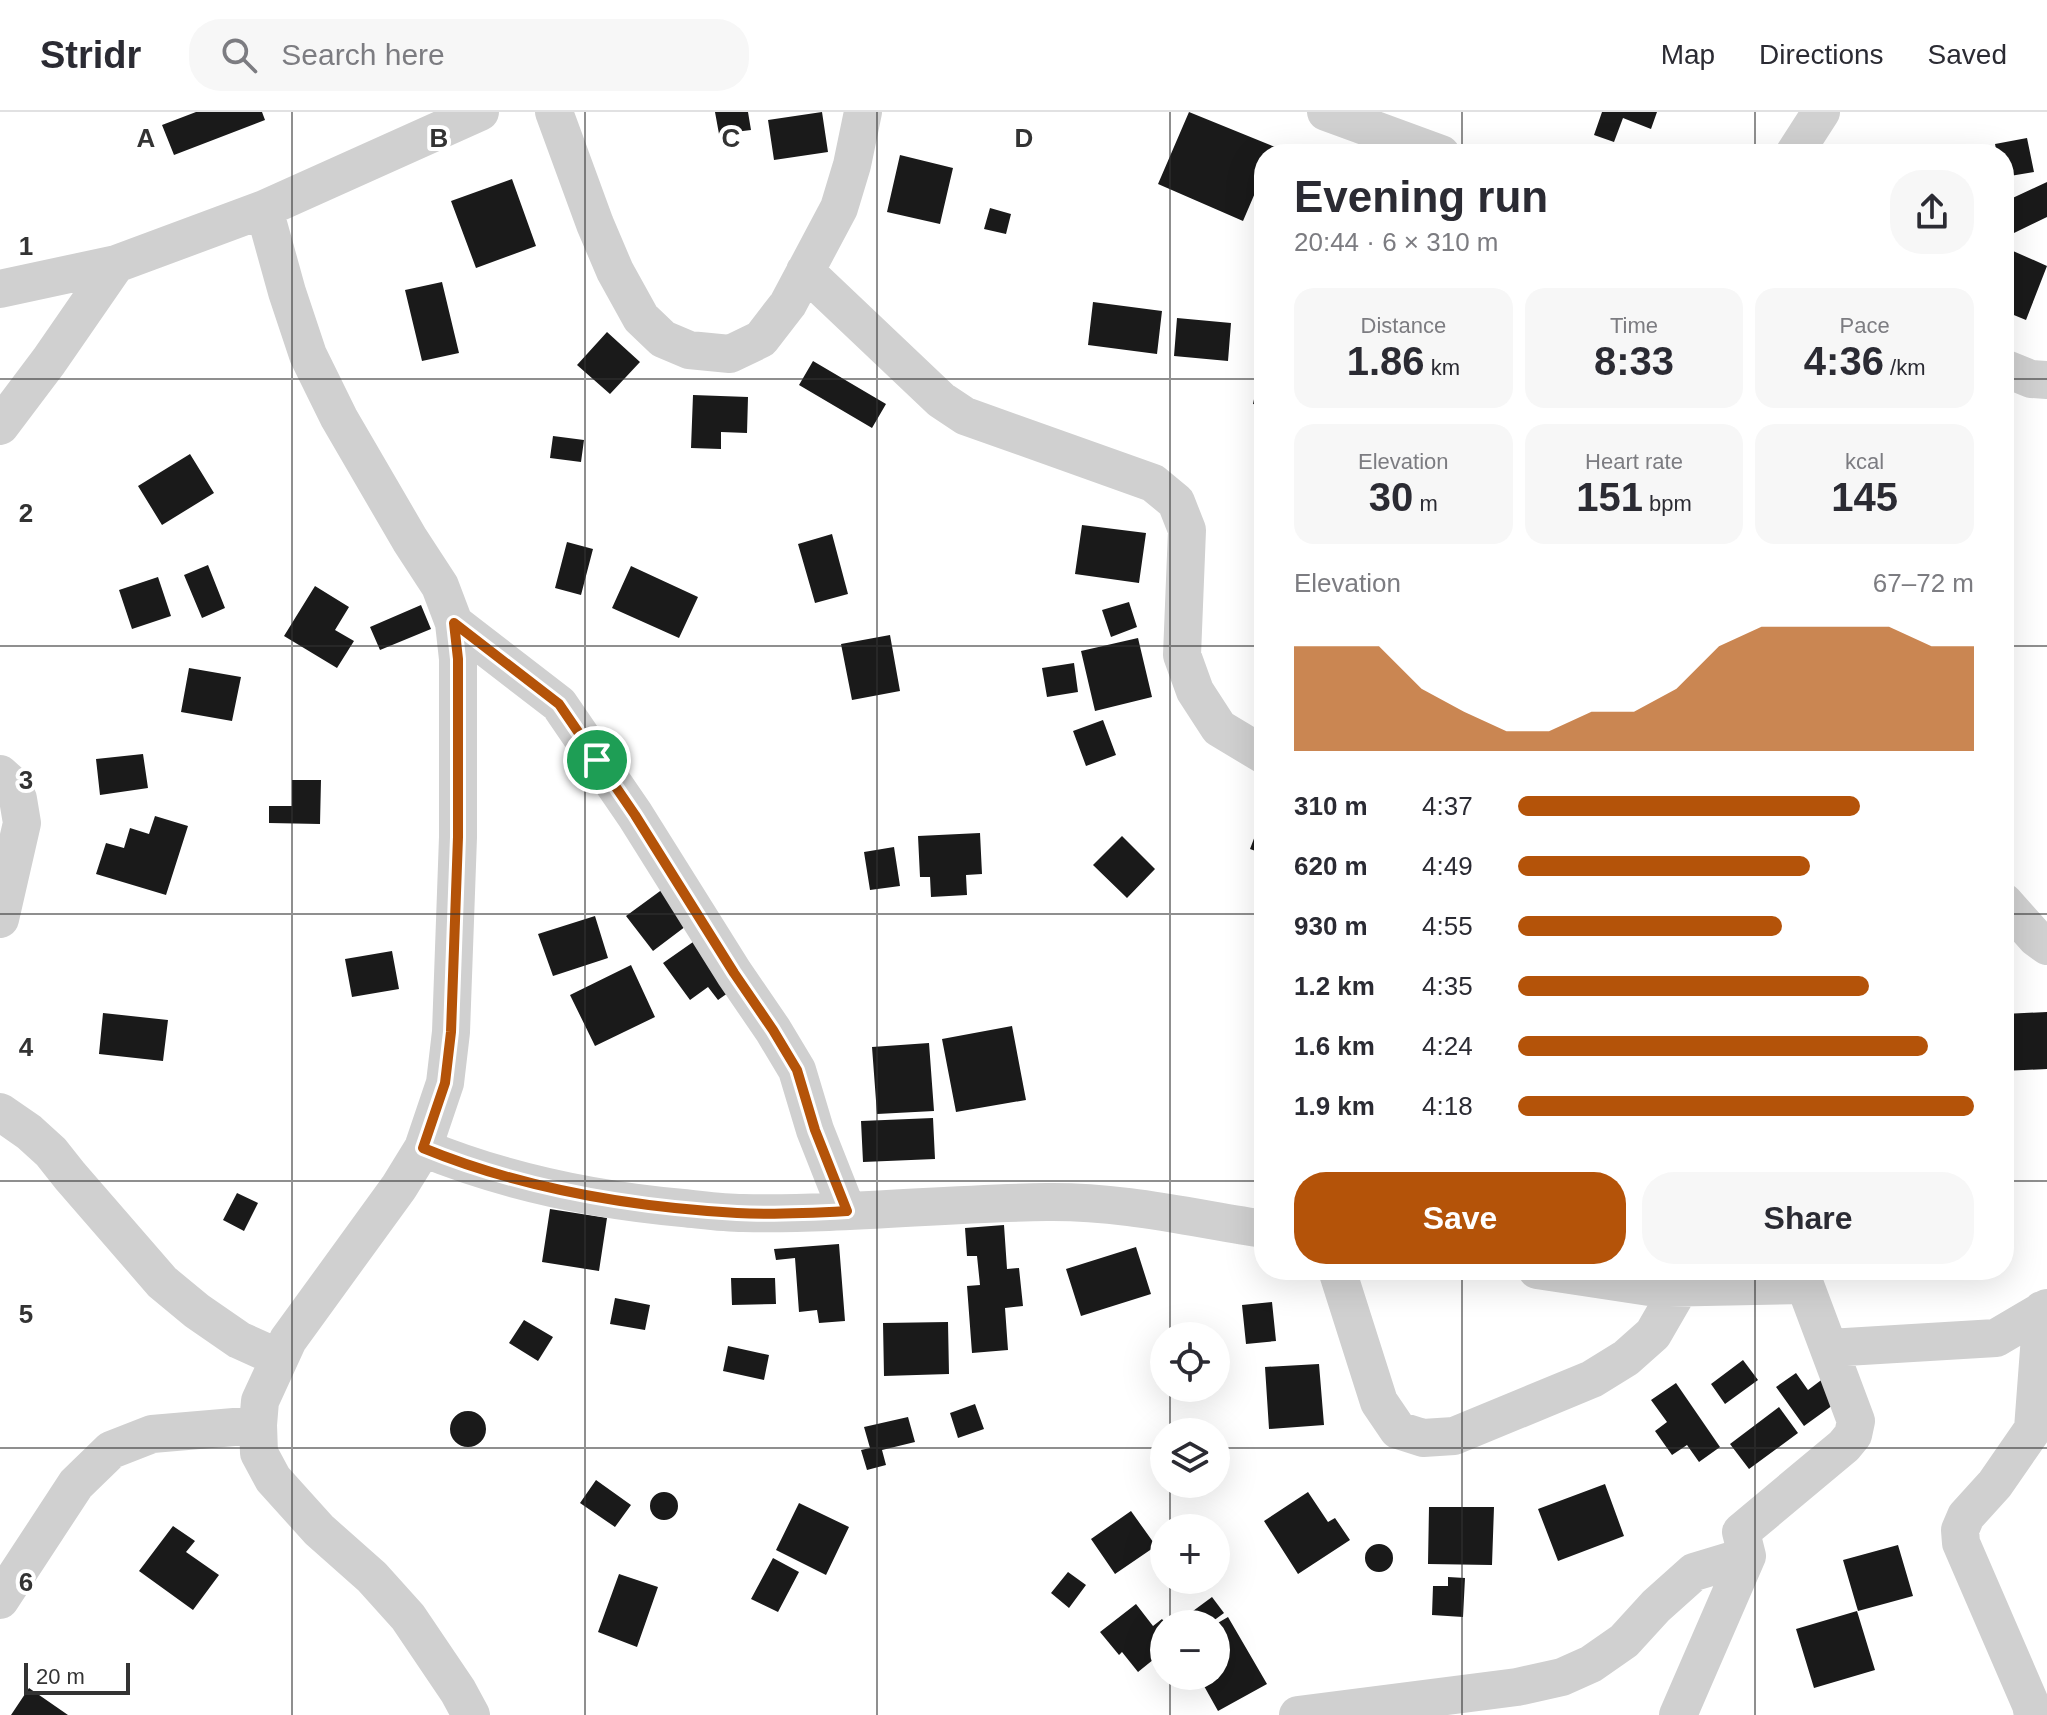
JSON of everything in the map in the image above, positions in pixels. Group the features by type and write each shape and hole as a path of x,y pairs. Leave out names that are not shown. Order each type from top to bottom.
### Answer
{"street":[{"path":"0,289 116,264 264,209 480,112"},
{"path":"554,112 595,224 615,271 641,318 663,339 689,350 730,354 761,339 788,304 839,208 863,112"},
{"path":"1326,112 1414,144"},
{"path":"1800,144 1821,112"},
{"path":"264,209 308,355 339,418 440,586 454,623 458,659 458,837 451,1032 445,1083 423,1148 399,1187 288,1340 260,1401 259,1453 273,1479 319,1530 372,1577 408,1617 471,1715"},
{"path":"2,419 49,361 116,264"},
{"path":"805,271 941,400 965,416 1153,483 1176,502 1187,530 1182,655 1195,691 1219,728 1254,749"},
{"path":"2014,372 2031,379 2047,380"},
{"path":"454,623 559,704 635,815 797,1070 815,1130 847,1211"},
{"path":"0,774 9,782 18,799 22,823 0,919"},
{"path":"2014,913 2047,946"},
{"path":"0,1112 51,1152 162,1282 239,1340 279,1358"},
{"path":"423,1148 466,1166 516,1180 636,1204 740,1213 1048,1201 1111,1204 1254,1227"},
{"path":"1340,1280 1379,1402 1398,1430 1423,1438 1454,1436 1592,1379 1626,1358 1653,1334 1679,1289"},
{"path":"1603,1280 1679,1289 1772,1280"},
{"path":"1678,1715 1747,1556 1741,1532 1844,1446 1853,1435 1856,1421 1804,1280"},
{"path":"1829,1348 1996,1338 2045,1309"},
{"path":"2033,1715 1961,1543 1960,1530 1966,1516 1995,1484 2033,1429 2045,1309"},
{"path":"0,1600 76,1484 111,1450 152,1434 258,1425"},
{"path":"1310,1714 1517,1687 1562,1677 1591,1664 1624,1641 1656,1606 1694,1572 1747,1556"}],"building":[{"path":"196,112 262,112 265,120 174,155 162,125"},
{"path":"715,112 748,112 751,130 719,134"},
{"path":"822,112 828,152 774,160 768,120"},
{"path":"1189,112 1268,144 1254,144 1254,195 1243,221 1158,184"},
{"path":"1602,112 1657,112 1651,129 1623,118 1614,142 1594,135"},
{"path":"2027,138 2034,172 2014,175 2014,144 1995,144"},
{"path":"900,155 953,168 940,224 887,212"},
{"path":"512,179 536,246 476,268 451,201"},
{"path":"2047,182 2047,217 2014,233 2014,197"},
{"path":"990,208 1011,214 1006,234 984,229"},
{"path":"2014,251 2047,266 2026,320 2014,315"},
{"path":"442,282 459,353 422,361 405,290"},
{"path":"1093,302 1162,311 1157,354 1088,345"},
{"path":"1177,318 1231,323 1228,361 1174,356"},
{"path":"607,332 640,362 610,394 577,365"},
{"path":"813,361 886,404 872,428 799,385"},
{"path":"693,395 748,397 747,433 721,432 721,449 691,448"},
{"path":"553,436 584,440 581,462 550,458"},
{"path":"190,454 214,493 162,525 138,486"},
{"path":"1082,525 1146,533 1139,583 1075,574"},
{"path":"832,534 848,594 815,603 798,544"},
{"path":"567,542 593,549 581,595 555,588"},
{"path":"208,565 225,608 202,618 184,575"},
{"path":"631,566 698,597 679,638 612,608"},
{"path":"158,577 171,616 132,629 119,590"},
{"path":"315,586 349,607 335,630 354,641 337,668 284,636"},
{"path":"1129,602 1137,627 1111,637 1102,610"},
{"path":"421,605 431,629 380,650 370,627"},
{"path":"890,635 900,691 852,700 841,644"},
{"path":"1138,638 1152,697 1095,711 1081,651"},
{"path":"1074,663 1078,692 1047,697 1042,668"},
{"path":"189,668 241,677 232,721 181,712"},
{"path":"1103,720 1116,755 1086,766 1073,731"},
{"path":"143,754 148,788 100,795 96,759"},
{"path":"292,780 321,780 320,824 269,823 269,806 292,806"},
{"path":"155,816 188,826 166,895 96,874 106,843 124,848 130,828 149,834"},
{"path":"980,833 982,874 966,875 967,895 931,897 930,877 920,877 918,836"},
{"path":"1122,836 1155,869 1127,898 1093,865"},
{"path":"894,847 900,886 870,890 864,852"},
{"path":"667,886 694,920 653,951 626,916"},
{"path":"595,916 608,958 553,976 538,934"},
{"path":"703,935 739,985 718,1000 708,987 690,1000 663,963"},
{"path":"392,951 399,989 352,997 345,959"},
{"path":"631,965 655,1017 595,1046 570,995"},
{"path":"2047,1012 2047,1069 2014,1071 2014,1014"},
{"path":"103,1013 168,1020 163,1061 99,1054"},
{"path":"1012,1026 1026,1100 956,1112 942,1039"},
{"path":"929,1043 934,1111 877,1114 872,1047"},
{"path":"933,1118 935,1159 863,1162 861,1121"},
{"path":"237,1193 258,1203 244,1231 223,1220"},
{"path":"550,1209 607,1218 599,1271 542,1262"},
{"path":"1004,1225 1007,1269 1019,1268 1023,1306 1005,1308 1008,1350 972,1353 967,1286 980,1285 977,1256 967,1256 965,1228"},
{"path":"839,1244 845,1321 819,1323 817,1310 799,1312 795,1258 776,1260 774,1249"},
{"path":"1136,1247 1151,1294 1081,1316 1066,1269"},
{"path":"731,1278 775,1278 776,1304 732,1305"},
{"path":"615,1298 650,1305 645,1330 610,1324"},
{"path":"1272,1302 1276,1341 1246,1344 1242,1305"},
{"path":"524,1320 553,1337 538,1361 509,1343"},
{"path":"948,1322 949,1374 884,1376 883,1323"},
{"path":"728,1346 769,1355 764,1380 723,1371"},
{"path":"1743,1360 1758,1380 1725,1404 1711,1384"},
{"path":"1319,1364 1324,1425 1269,1429 1265,1367"},
{"path":"1796,1373 1808,1390 1824,1378 1840,1400 1804,1426 1776,1387"},
{"path":"1676,1383 1720,1447 1699,1462 1687,1445 1672,1455 1655,1431 1667,1422 1651,1400"},
{"path":"975,1404 984,1429 958,1438 950,1413"},
{"path":"1779,1407 1798,1433 1749,1469 1730,1444"},
{"path":"468,1411 481,1416 486,1429 481,1442 468,1447 455,1442 450,1429 455,1416"},
{"path":"908,1417 915,1442 882,1450 886,1465 867,1470 861,1450 870,1448 864,1427"},
{"path":"596,1480 631,1505 615,1527 580,1503"},
{"path":"1605,1484 1624,1536 1558,1561 1538,1509"},
{"path":"664,1492 674,1496 678,1506 674,1516 664,1520 654,1516 650,1506 654,1496"},
{"path":"1308,1492 1328,1522 1335,1518 1350,1540 1298,1574 1264,1521"},
{"path":"799,1503 849,1527 826,1575 776,1550"},
{"path":"1429,1507 1494,1507 1492,1565 1428,1564"},
{"path":"1131,1511 1150,1538 1150,1550 1115,1574 1091,1539"},
{"path":"173,1526 195,1541 186,1552 219,1575 193,1610 139,1571"},
{"path":"1379,1544 1389,1548 1393,1558 1389,1568 1379,1572 1369,1568 1365,1558 1369,1548"},
{"path":"1898,1545 1913,1596 1858,1611 1843,1560"},
{"path":"773,1558 799,1572 778,1612 751,1599"},
{"path":"1068,1572 1086,1585 1069,1608 1051,1593"},
{"path":"619,1574 658,1587 637,1647 598,1632"},
{"path":"1448,1577 1465,1578 1463,1617 1432,1615 1433,1586 1448,1586"},
{"path":"1212,1597 1222,1610 1194,1610"},
{"path":"1136,1604 1150,1622 1150,1662 1138,1672 1100,1632"},
{"path":"1857,1611 1875,1670 1814,1688 1796,1629"},
{"path":"1230,1620 1267,1684 1218,1711 1206,1690 1230,1690"},
{"path":"29,1688 68,1715 11,1715"}],"route":[{"path":"454,623 559,704 597,760 797,1070 815,1130 847,1211 740,1213 636,1204 516,1180 466,1166 423,1148 445,1083 451,1032 458,837 458,659 454,623"}]}
